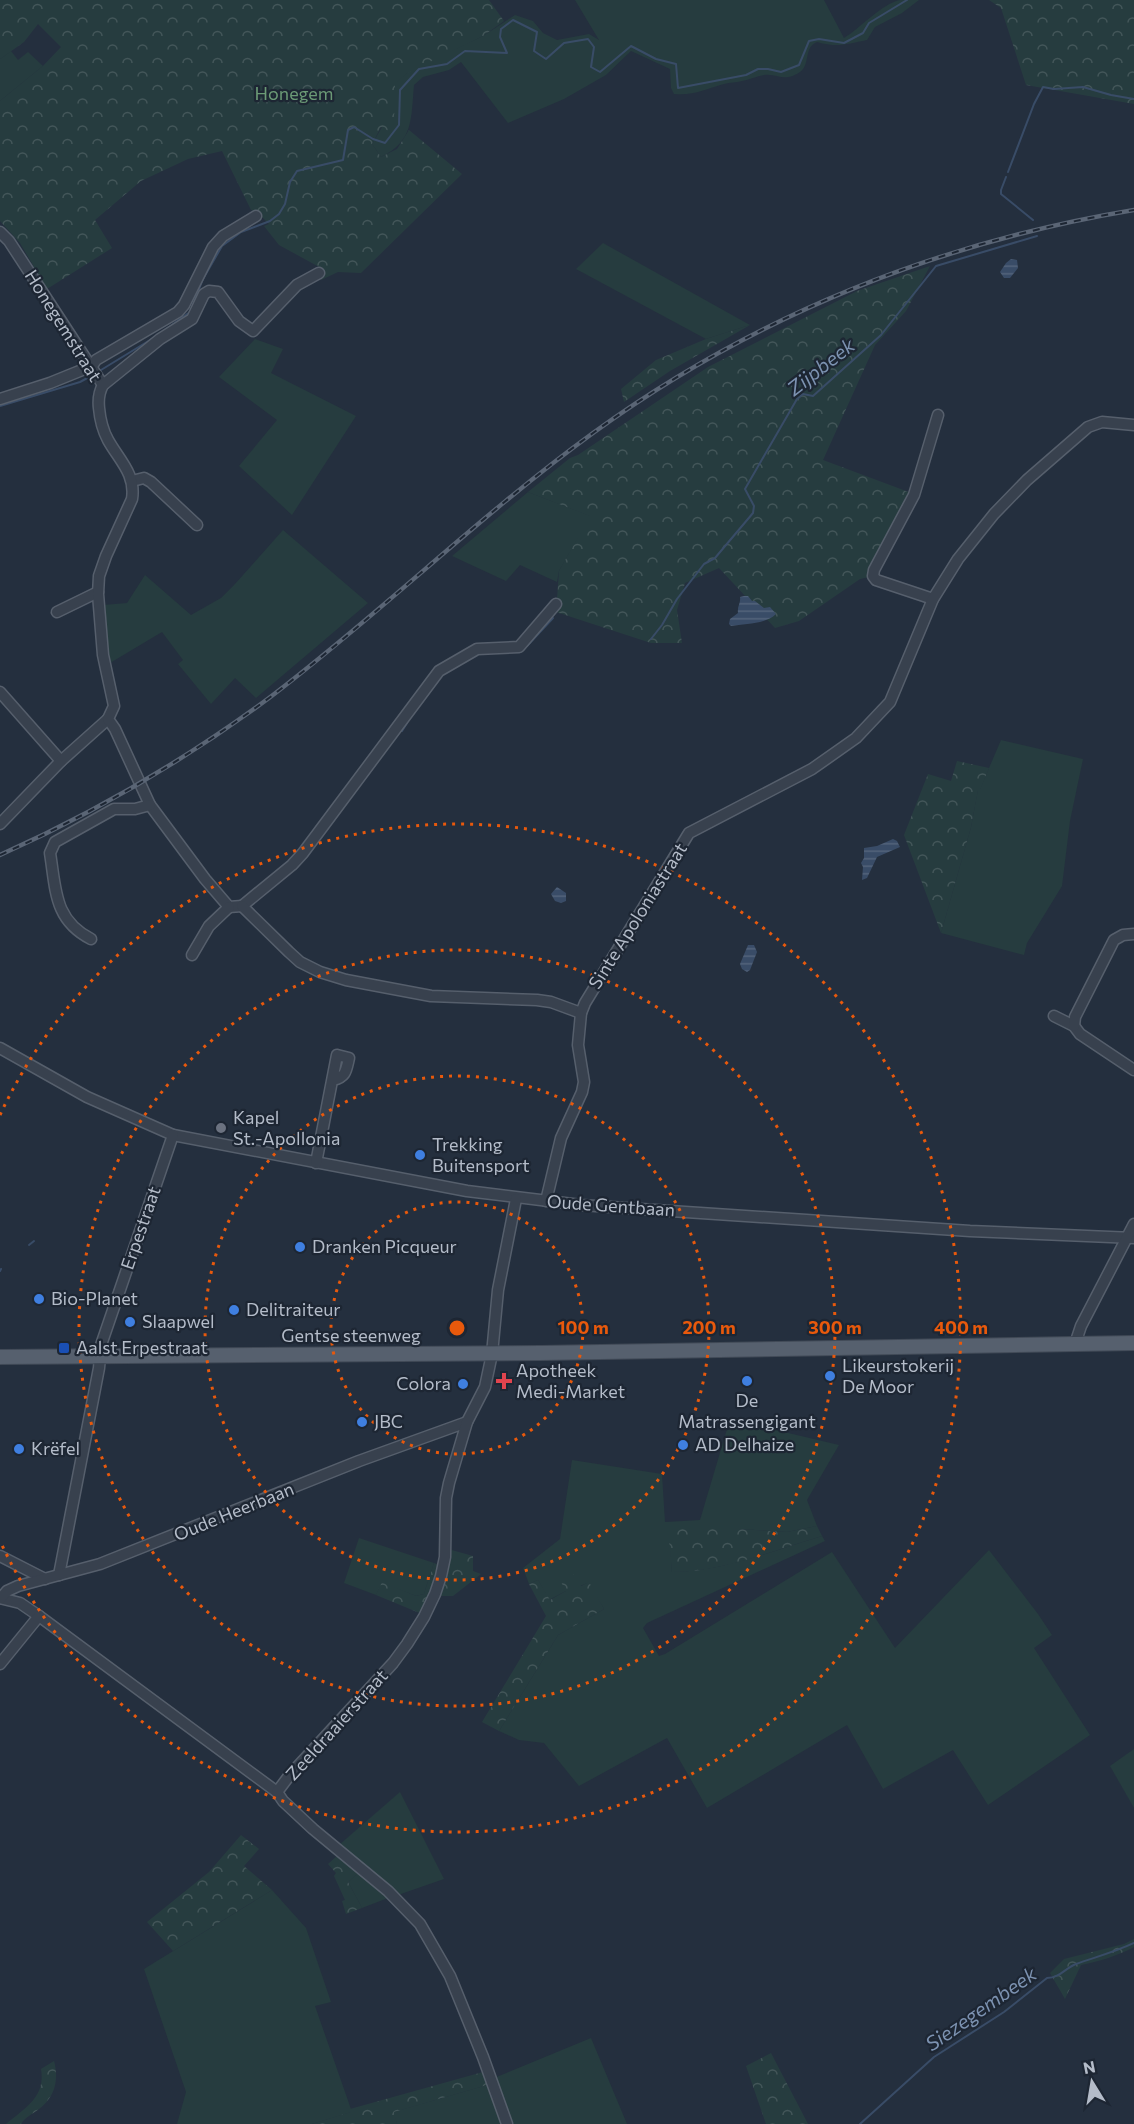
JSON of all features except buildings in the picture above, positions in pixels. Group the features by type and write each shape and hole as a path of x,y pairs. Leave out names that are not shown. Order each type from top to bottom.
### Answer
{"main road":[{"name":"Gentse steenweg","path":"0,1357 492,1354 1134,1343"}],"street":[{"path":"0,399 50,383 92,366 96,360 178,312 184,305 213,247 223,236 256,216"},
{"name":"Honegemstraat","path":"0,232 9,241 103,385 98,401 103,430 129,472 132,481"},
{"path":"103,385 160,339 192,319 204,294 209,291 218,292 239,321 253,331 297,285 320,273"},
{"path":"933,599 876,580 873,576 874,570 914,495 938,415"},
{"name":"Sinte Apoloniastraat","path":"546,1201 561,1138 584,1082 578,1054 581,1013 689,833 812,769 856,738 883,712 896,692 933,599 958,559 994,514 1027,480 1095,423 1134,425"},
{"path":"0,824 61,761 108,719 114,706 103,656 99,576 132,499 134,489 132,481 144,478 151,482 197,525"},
{"path":"57,612 98,592"},
{"path":"192,955 209,926 229,907 242,906 292,865 439,671 477,649 519,647 553,608"},
{"path":"0,692 61,761"},
{"path":"108,719 115,729 150,805 205,879 229,907"},
{"path":"91,939 78,933 62,913 50,853 52,846 114,809 135,809 150,805"},
{"path":"242,906 300,962 320,972 346,980 431,996 537,1000 551,1002 581,1013"},
{"path":"1074,1026 1075,1017 1114,940 1123,935 1134,934"},
{"path":"1054,1016 1074,1026 1080,1034 1134,1070"},
{"name":"Oude Gentbaan","path":"0,1048 87,1097 173,1135 516,1199 970,1231 1130,1238"},
{"path":"316,1163 333,1080"},
{"name":"Erpestraat","path":"59,1575 99,1368 99,1356 113,1307 173,1135"},
{"path":"492,1354 498,1290 516,1199"},
{"path":"1075,1344 1081,1326 1130,1238 1134,1224"},
{"name":"Zeeldraaierstraat","path":"492,1354 485,1387 467,1422 449,1483 446,1498 445,1557 435,1594 424,1617 389,1668 289,1776 278,1792 283,1801 313,1829 388,1891 420,1924 450,1976 507,2124"},
{"name":"Oude Heerbaan","path":"0,1598 7,1591 132,1552 359,1461 467,1422"},
{"path":"0,1556 45,1579"},
{"name":"Oude Heerbaan","path":"0,1598 20,1603 39,1616 278,1792"},
{"path":"0,1664 39,1616"}],"green space":[{"name":"Honegem","path":"0,0 489,0 504,21 483,36 407,73 395,84 394,124 389,131 381,127 372,144 381,157 397,149 409,130 462,174 361,273 338,272 321,280 321,268 279,245 264,226 269,224 258,213 251,210 222,151 188,159 141,181 95,220 112,248 47,289 20,243 0,221 0,101 43,66 61,47 38,24 24,42 0,59"},
{"path":"575,0 824,0 844,38 893,2 919,0 902,13 875,27 867,40 837,45 817,42 810,48 803,69 789,77 764,75 694,93 674,94 671,88 670,69 631,51 606,75 564,99 508,123 461,62 449,70 423,77 414,85 411,118 405,136 392,151 381,157 372,144 382,127 394,124 394,84 410,70 483,36 515,15 533,21 543,33 557,40 589,34 599,40"},
{"path":"989,0 1134,0 1134,104 1026,85 1001,8"},
{"path":"11,51 18,60 28,52 43,66 0,101 0,59"},
{"path":"603,243 750,325 706,339 576,269"},
{"path":"930,266 906,311 875,345 823,460 914,494 873,576 860,579 799,621 775,628 719,568 685,583 677,610 682,643 651,643 556,612 559,571 590,516 528,492 570,458 578,455 708,367 857,291"},
{"path":"750,325 670,371 624,402 621,389 656,360 706,339"},
{"path":"255,339 283,349 271,373 356,416 292,515 239,466 277,420 219,377"},
{"path":"528,492 591,516 559,571 557,582 520,565 506,581 452,556"},
{"path":"283,530 368,603 256,698 235,678 211,704 178,664 183,660 162,632 110,663 103,605 127,603 145,575 191,615 221,598"},
{"path":"1001,740 1083,759 1070,821 1062,886 1027,943 1024,955 941,933 971,827 978,789 980,789"},
{"path":"957,761 989,768 978,790 971,827 941,933 904,835 928,774 951,781"},
{"path":"730,1419 839,1445 807,1500 817,1526 787,1532 669,1529 672,1572 729,1564 822,1536 825,1541 647,1623 643,1628 659,1656 832,1552 895,1648 989,1550 1052,1635 1034,1648 1090,1735 988,1805 953,1750 883,1789 847,1725 707,1808 667,1738 579,1786 544,1743 519,1740 499,1731 558,1635 604,1609 588,1583 549,1600 538,1580 529,1584 523,1568 560,1539 572,1460 662,1474 665,1522 700,1520"},
{"path":"817,1526 822,1536 767,1554 710,1568 672,1572 668,1529 787,1532"},
{"path":"359,1538 434,1563 424,1594 416,1596 382,1583 376,1595 344,1583"},
{"path":"448,1549 473,1556 473,1571 481,1574 453,1596 438,1596"},
{"path":"434,1563 439,1565 422,1614 376,1595 382,1582 416,1596 424,1594"},
{"path":"575,1574 581,1586 589,1582 604,1609 558,1635 499,1731 482,1722 546,1616 529,1584 538,1580 550,1600 566,1591 561,1582"},
{"path":"1134,1749 1134,1808 1110,1766"},
{"path":"400,1792 444,1879 398,1895 339,1845"},
{"path":"241,1835 259,1849 244,1866 272,1890 173,1951 147,1922 209,1872"},
{"path":"337,1856 358,1873 348,1882 362,1908 346,1914 342,1901 345,1900 334,1876 336,1873 328,1864"},
{"path":"358,1873 388,1898 362,1908 348,1882"},
{"path":"272,1890 306,1928 331,2002 315,2006 352,2112 312,2124 177,2124 186,2092 144,1969"},
{"path":"1134,1939 1134,1947 1128,1950 1081,1965 1065,1999 1050,1973 1064,1959 1124,1944"},
{"path":"591,2038 627,2124 511,2124 494,2078"},
{"path":"771,2053 808,2124 766,2124 746,2066"},
{"path":"54,2061 56,2081 49,2099 21,2124 6,2124 32,2101 40,2087 41,2069"},
{"path":"483,2072 487,2085 394,2112 397,2124 312,2124 351,2112 350,2109"},
{"path":"487,2085 501,2124 397,2124 393,2112"}],"water":[{"path":"1011,259 1017,260 1018,268 1010,278 1004,278 1000,272"},
{"path":"748,596 764,608 770,607 776,614 761,622 731,626 730,619 738,613 740,597"},
{"path":"893,839 900,847 877,857 867,878 862,880 861,863 864,858 864,848 877,846"},
{"path":"557,887 566,893 566,901 561,903 555,901 551,894"},
{"path":"748,945 754,945 757,952 747,972 740,964"}],"waterway":[{"path":"162,332 190,312 203,279 222,246 241,232 270,221 279,214 285,204 290,182 297,171 343,160 348,130 354,127 373,139 385,143 399,125 400,90 419,69 447,64 465,51 507,53 500,37 501,29 513,20 537,32 534,51 546,59 564,43 588,39 594,47 591,67 600,72 631,46 656,59 676,64 678,88 746,75 758,69 781,72 799,65 809,41 819,39 844,43 863,33 869,23 907,0"},
{"name":"Zijpbeek","path":"1008,172 1034,104 1043,87 1054,89 1083,87 1134,99"},
{"name":"Zijpbeek","path":"1006,177 1001,194 1033,220"},
{"name":"Zijpbeek","path":"651,639 677,599 704,564 715,558 753,513 754,506 745,489 797,399 803,394 813,396 881,335 936,266 1037,236"},
{"path":"101,370 155,337"},
{"path":"0,406 80,382 91,376"},
{"name":"Zijpbeek","path":"527,646 553,618"},
{"name":"Zijpbeek","path":"402,731 407,723"},
{"name":"Zijpbeek","path":"29,1245 34,1241"},
{"name":"Siezegembeek","path":"860,2124 934,2057 1004,2012 1047,1978 1076,1964 1134,1943"}],"railway":[{"path":"0,855 71,821 139,784 237,721 351,633 551,464 655,391 718,353 784,319 850,290 919,264 989,242 1061,224 1134,210"}],"place":[{"name":"Kapel St.-Apollonia","path":"221,1128"},
{"name":"Trekking Buitensport","path":"420,1155"},
{"name":"Dranken Picqueur","path":"300,1247"},
{"name":"Bio-Planet","path":"39,1299"},
{"name":"Delitraiteur","path":"234,1310"},
{"name":"Slaapwel","path":"130,1322"},
{"name":"Aalst Erpestraat","path":"64,1348"},
{"name":"Likeurstokerij De Moor","path":"830,1376"},
{"name":"Apotheek Medi-Market","path":"504,1381"},
{"name":"De Matrassengigant","path":"747,1381"},
{"name":"Colora","path":"463,1384"},
{"name":"JBC","path":"362,1422"},
{"name":"AD Delhaize","path":"683,1445"},
{"name":"Krëfel","path":"19,1449"}]}
